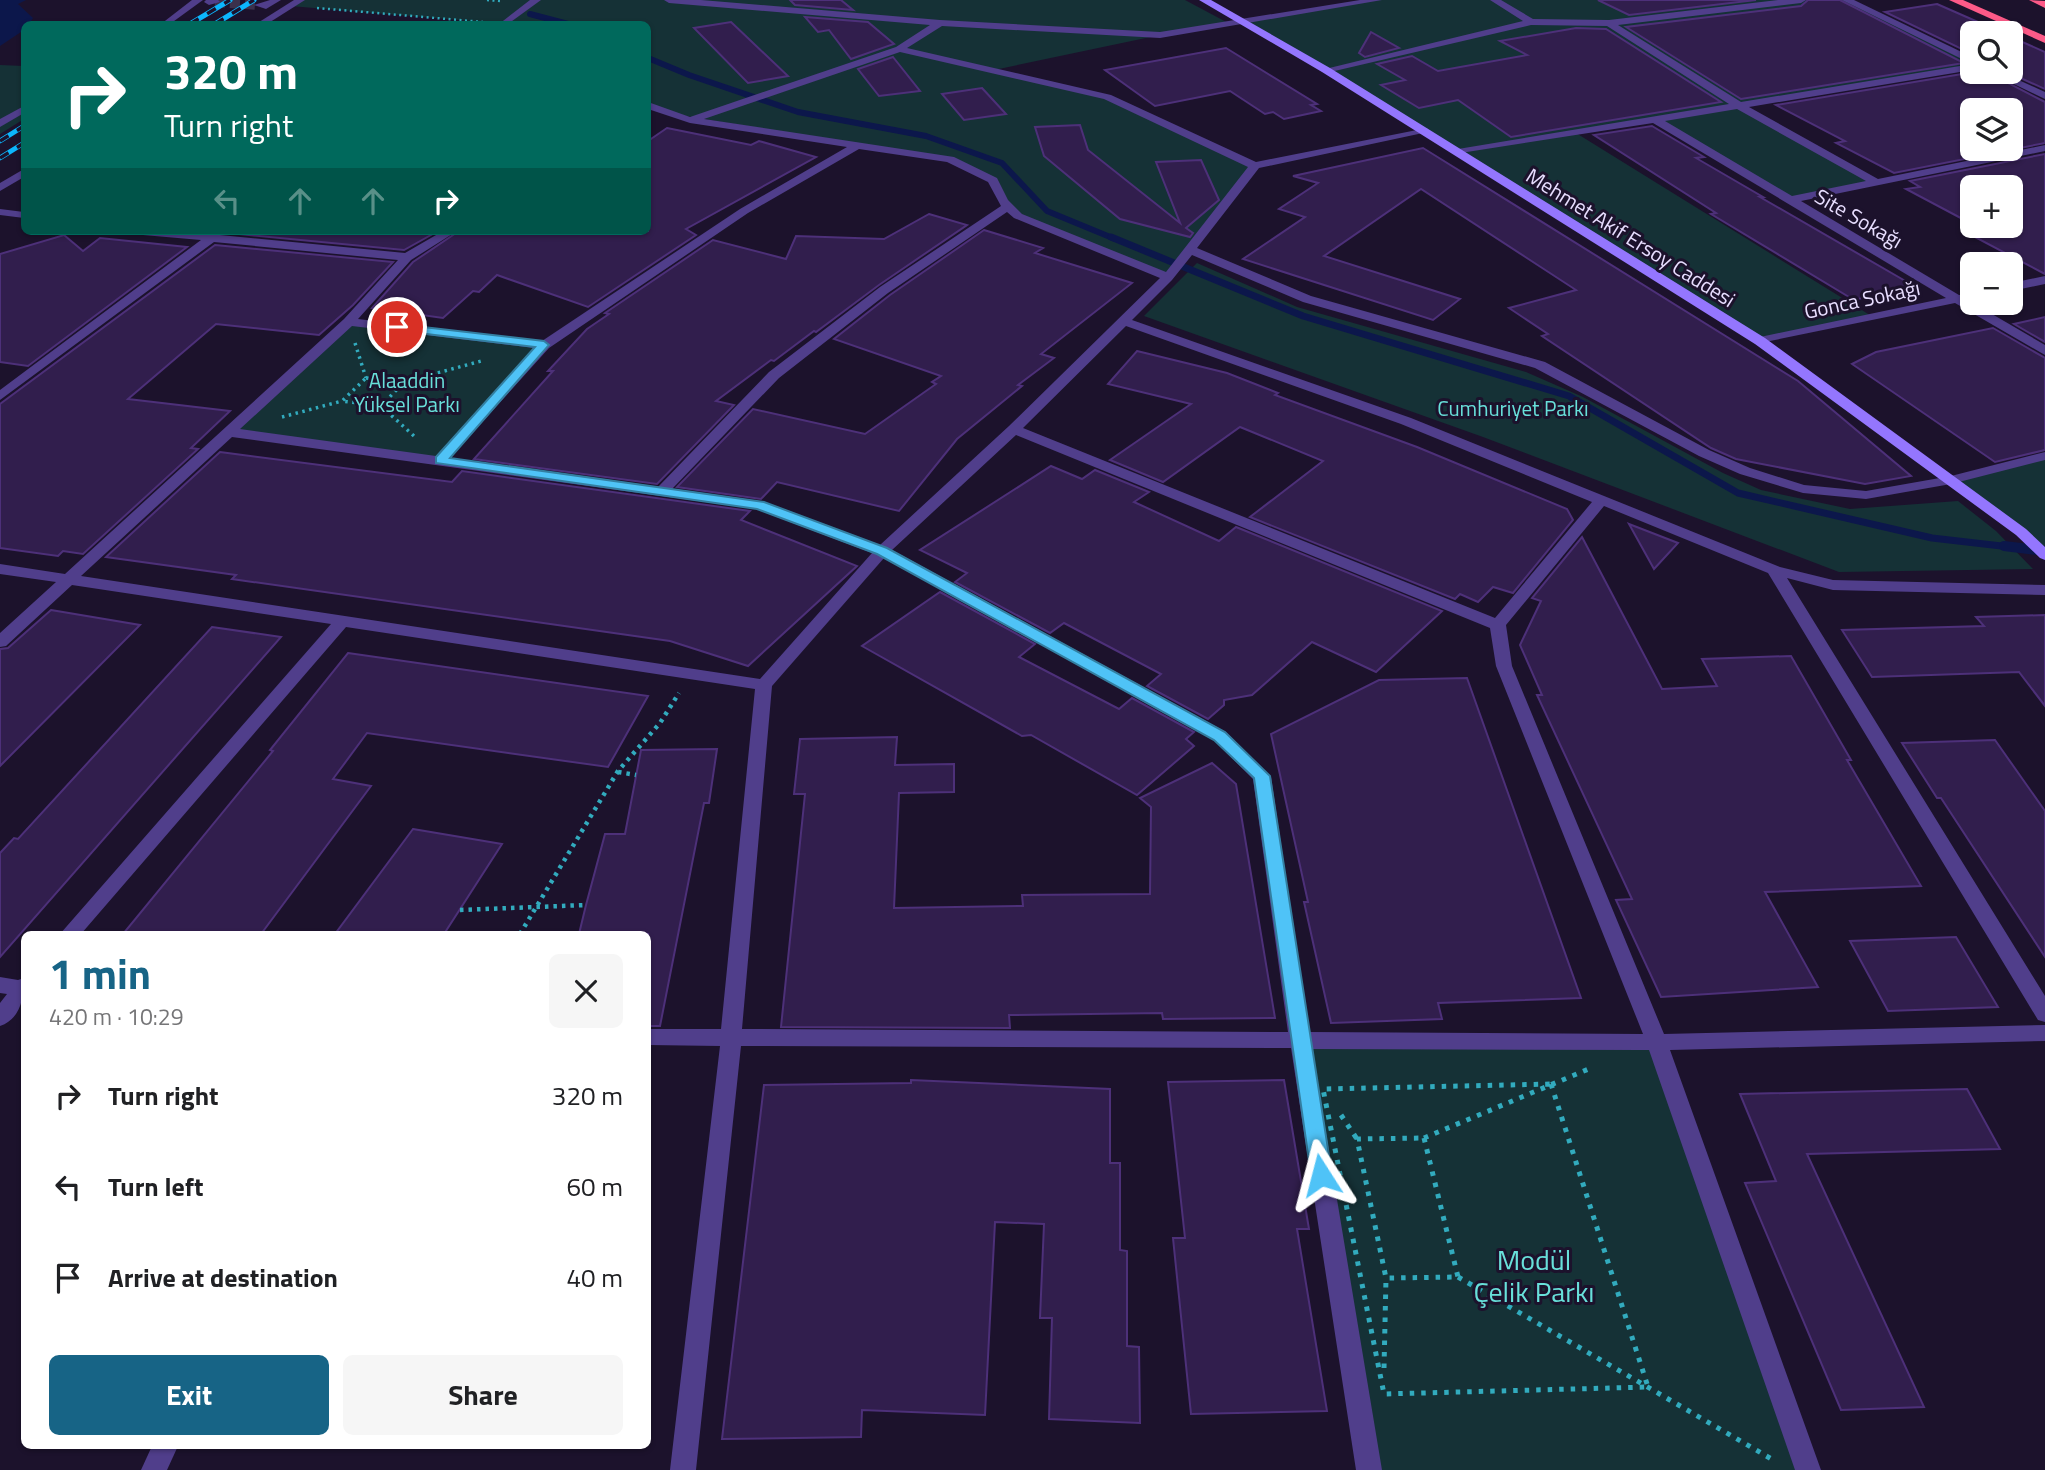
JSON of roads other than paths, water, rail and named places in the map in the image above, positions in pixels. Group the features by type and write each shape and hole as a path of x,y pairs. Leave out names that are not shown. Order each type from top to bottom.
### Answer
{"highway":[{"path":"1954,0 2045,40"},
{"path":"2034,0 2045,5"}],"main road":[{"name":"Mehmet Akif Ersoy Caddesi","path":"1205,0 1326,70 1760,341 2021,532 2045,555"}],"street":[{"path":"169,21 198,0"},
{"path":"259,5 267,6 276,0"},
{"path":"266,21 300,0"},
{"path":"509,21 536,0"},
{"path":"669,0 940,23 1160,35 1377,0"},
{"path":"1495,0 1531,22"},
{"path":"1326,70 1531,22 1609,23 1801,0"},
{"path":"1847,0 1960,55"},
{"path":"690,120 900,49 940,23"},
{"path":"1609,23 1738,105 1876,182"},
{"path":"900,49 1107,97 1255,166 1423,130"},
{"path":"1458,152 1960,69"},
{"path":"2020,84 2045,96"},
{"path":"651,107 690,120 950,159 993,180 1008,206 1018,216 1168,277"},
{"path":"1,123 21,111"},
{"path":"651,117 661,112"},
{"name":"Site Sokağı","path":"1654,119 1790,200 1960,294"},
{"path":"441,460 544,345 744,211 858,145"},
{"path":"1790,200 2045,148"},
{"path":"683,1470 731,1038 764,685 882,551 1014,429 1168,277 1255,166"},
{"path":"0,188 21,174"},
{"path":"663,490 774,375 884,290 1008,206"},
{"path":"0,212 21,215"},
{"path":"172,235 407,257"},
{"path":"0,642 349,322 407,257 445,235"},
{"path":"0,396 209,240"},
{"path":"1191,250 1307,299 1540,365 1585,386 1704,453 1745,471 1803,489 1866,495 1951,480 2045,456"},
{"path":"2023,285 2045,280"},
{"name":"Gonca Sokağı","path":"1760,341 1960,298"},
{"name":"Site Sokağı","path":"1992,315 2045,351"},
{"path":"1124,321 1406,421 1774,570 1833,584 2045,590"},
{"path":"349,322 544,345"},
{"path":"1014,429 1498,625"},
{"path":"228,432 759,505 882,551 1220,736 1262,776 1300,1041 1369,1470"},
{"path":"1602,499 1498,625 1504,666 1657,1042 1808,1470"},
{"path":"0,569 764,685"},
{"path":"1774,570 2045,1014"},
{"path":"72,931 343,620"},
{"path":"0,985 21,988"},
{"path":"0,1018 21,992"},
{"path":"651,1037 1657,1042 2045,1033"},
{"path":"154,1470 164,1449"}],"waterway":[{"path":"530,14 557,21"},
{"path":"651,59 798,112 926,136 1002,163 1047,211 1115,239"},
{"path":"1111,237 1303,316 1569,396 1738,493 1932,538 2019,548"},
{"path":"2004,546 2045,551"}],"tunnel":[{"path":"215,2 259,5"}],"railway":[{"path":"195,21 230,0"},
{"path":"220,21 254,0"},
{"path":"0,141 21,128"},
{"path":"0,158 21,145"}],"park label":[{"name":"Alaaddin Yüksel Parkı","path":"407,392"},
{"name":"Cumhuriyet Parkı","path":"1513,408"},
{"name":"Modül Çelik Parkı","path":"1534,1275"}]}
